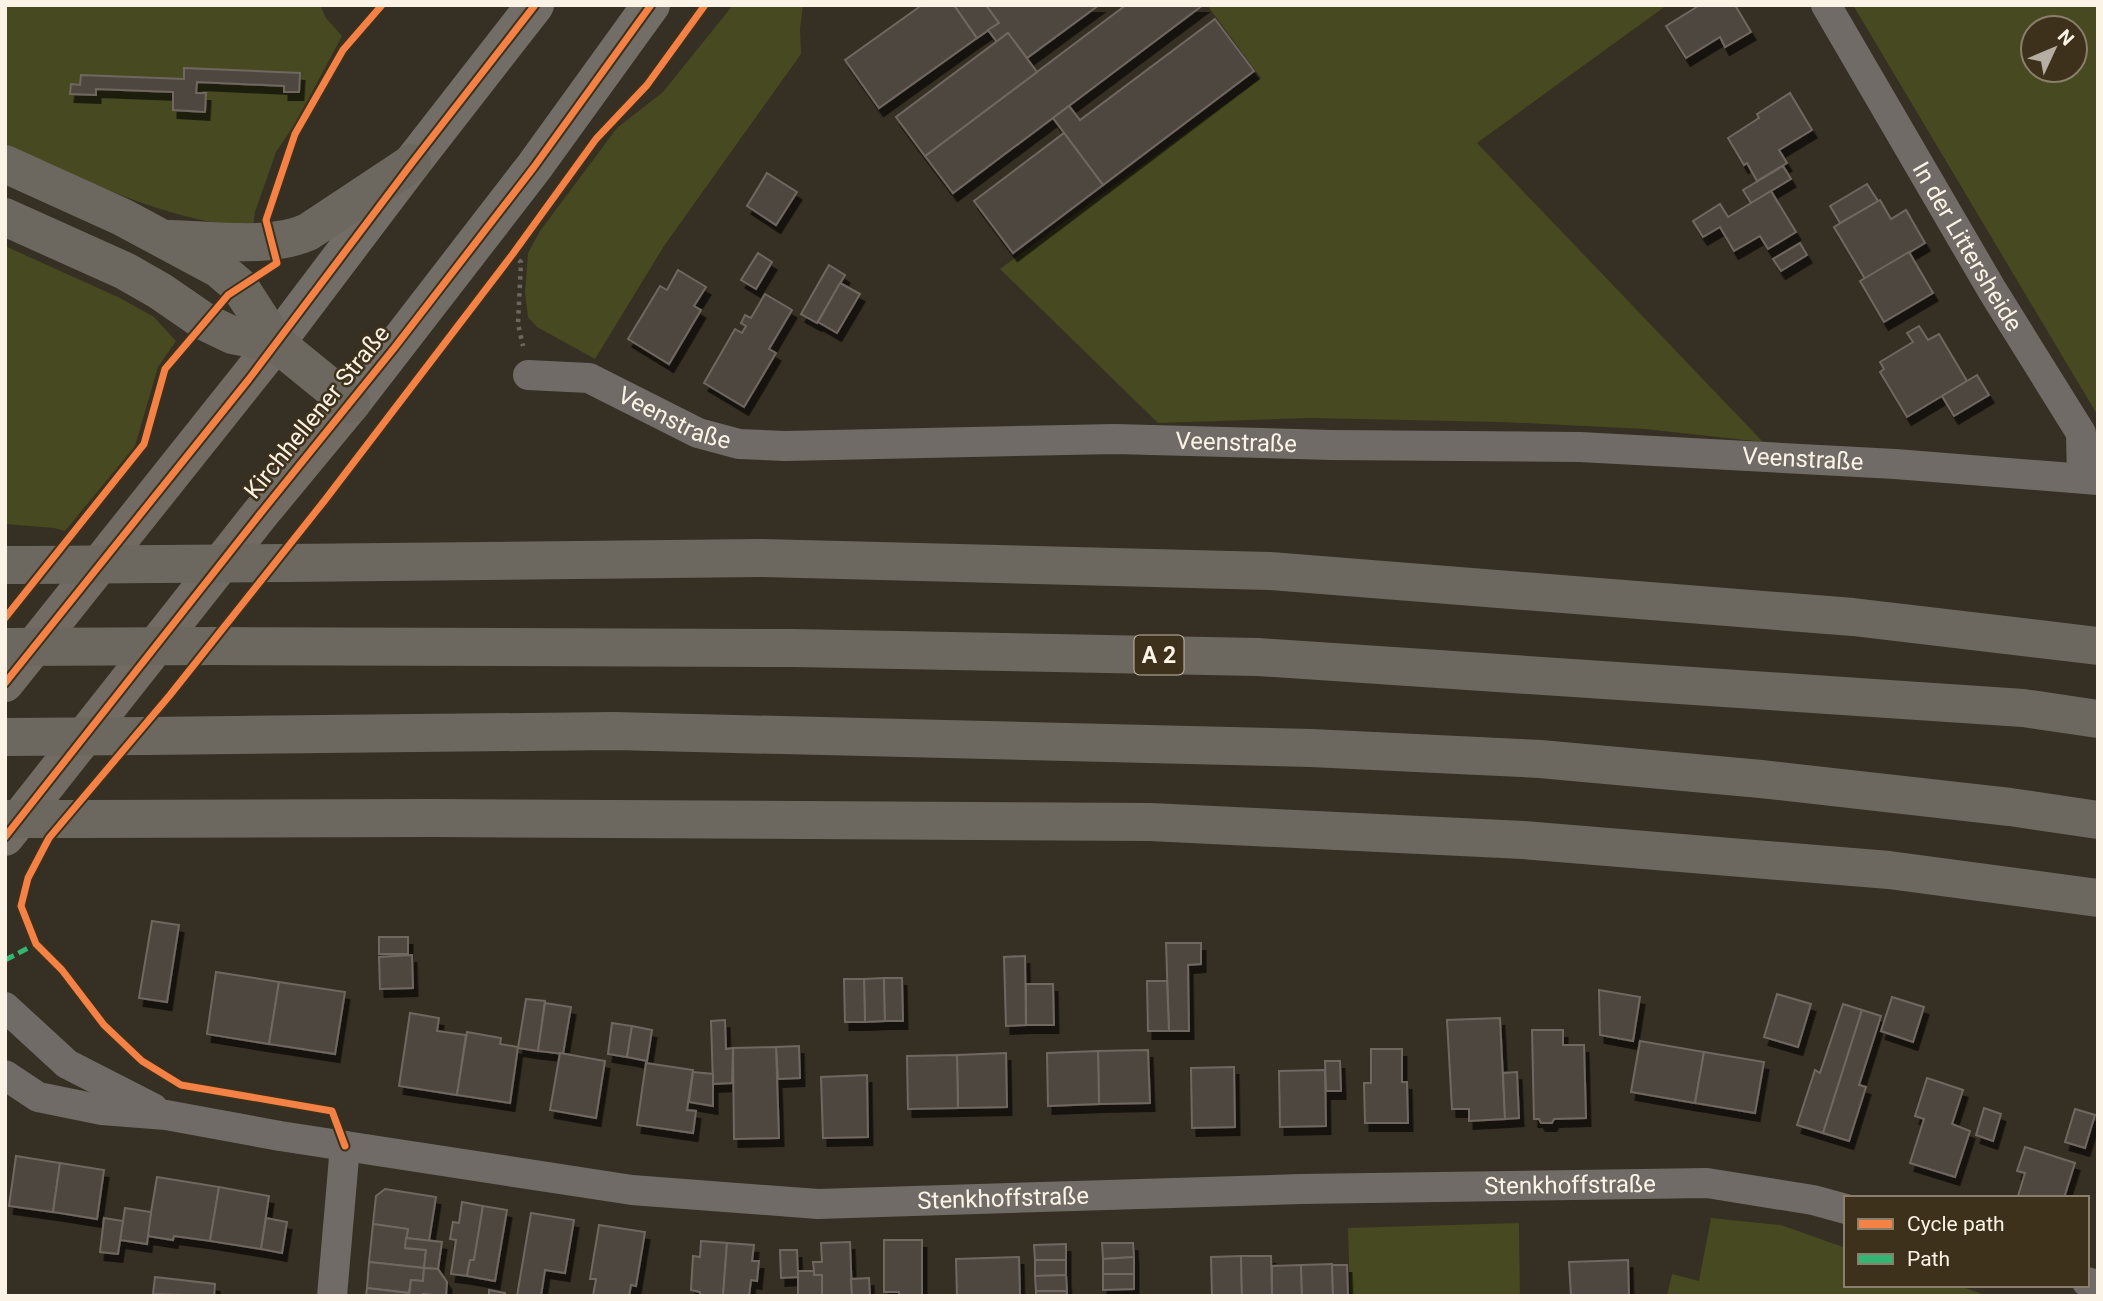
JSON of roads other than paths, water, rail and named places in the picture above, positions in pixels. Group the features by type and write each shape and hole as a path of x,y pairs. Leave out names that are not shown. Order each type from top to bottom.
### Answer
{"highway":[{"path":"163,239 273,242 293,239 308,232 412,163"},
{"path":"5,164 122,217 219,269 240,287 276,343 351,404"},
{"path":"5,217 125,271 205,322 232,335 276,343"},
{"path":"18,565 760,558 1270,571 1853,617 2098,646"},
{"name":"A 2","path":"5,646 793,648 1258,657 2009,707 2098,719"},
{"path":"5,737 614,731 1311,748 1540,759 2010,807 2098,820"},
{"path":"5,819 447,818 1150,822 1523,841 1889,870 2098,898"}],"main road":[{"path":"5,683 276,343 535,5"},
{"name":"Kirchhellener Straße","path":"5,837 260,514 351,404 534,167 651,5"}],"street":[{"name":"In der Littersheide","path":"1826,5 1992,290 2081,433 2090,479"},
{"name":"Veenstraße","path":"528,374 589,378 698,433 739,443 785,446 1115,439 1331,445 1580,447 1895,464 2090,479"},
{"name":"Stenkhoffstraße","path":"5,1007 66,1064 166,1115"},
{"name":"Stenkhoffstraße","path":"5,1075 38,1097 102,1110 166,1115 632,1191 818,1204 1301,1189 1707,1183 1800,1198 1844,1209"},
{"path":"5,1085 38,1097"},
{"path":"332,1296 345,1146"}]}
